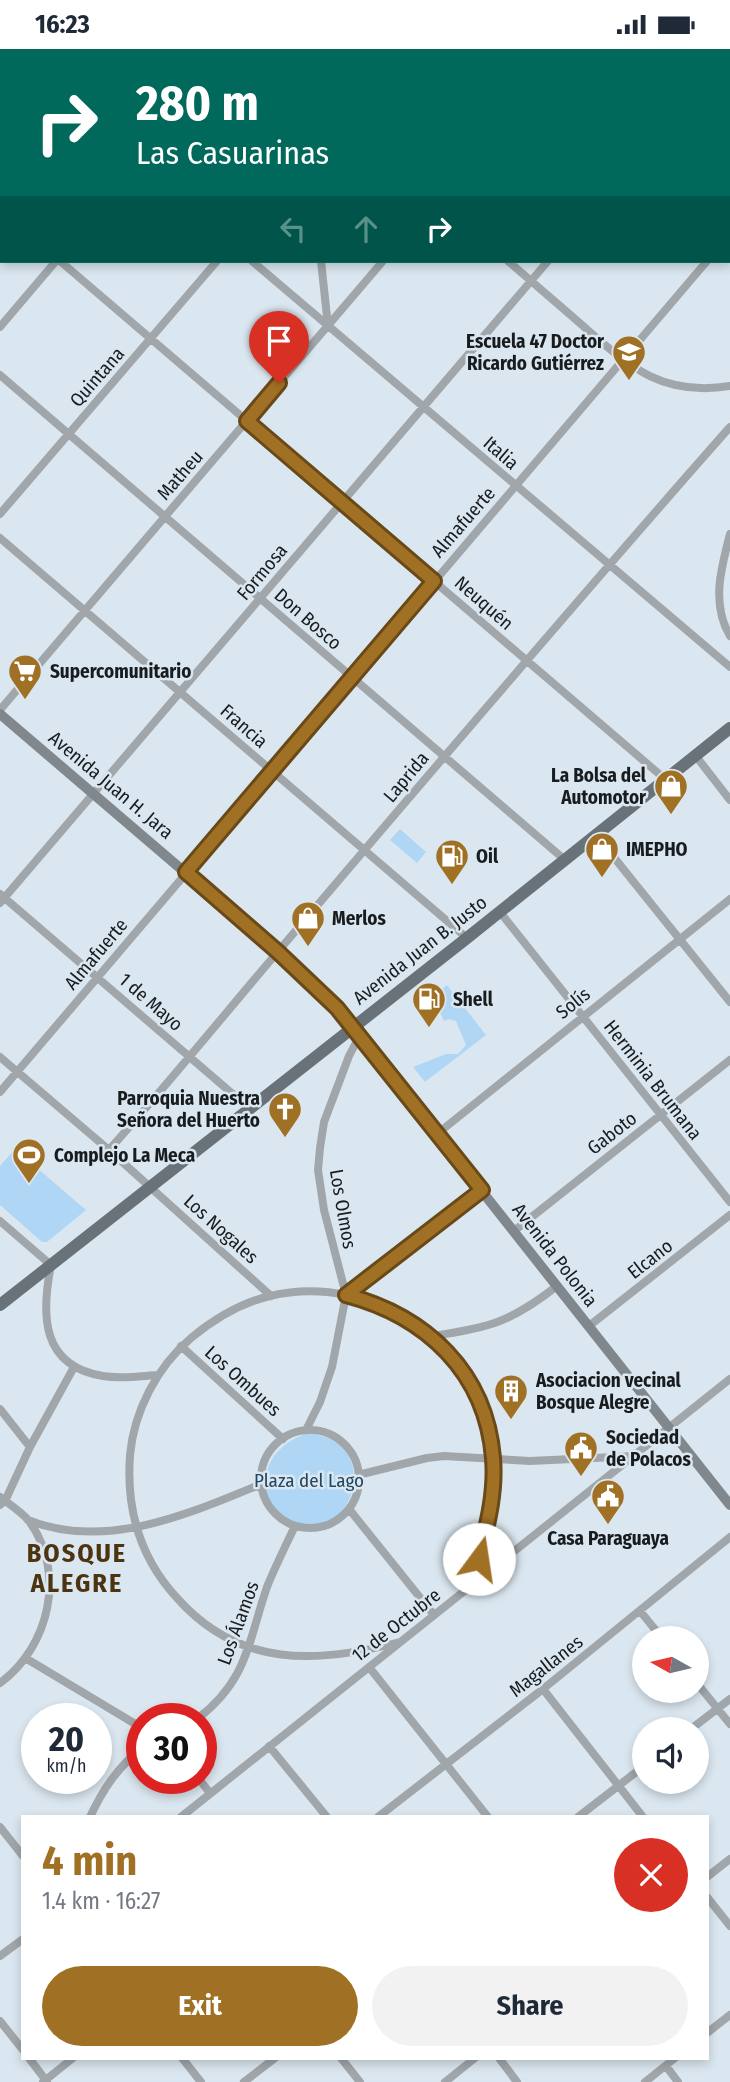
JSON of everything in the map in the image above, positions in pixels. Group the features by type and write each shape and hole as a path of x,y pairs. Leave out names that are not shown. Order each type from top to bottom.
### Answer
{"main road":[{"name":"Avenida Juan H. Jara","path":"0,712 278,952 337,1008 356,1032"},
{"name":"Avenida Juan B. Justo","path":"0,1305 248,1108 356,1032 467,938 730,728"},
{"name":"Avenida Polonia","path":"356,1032 730,1505"}],"street":[{"path":"0,327 56,263"},
{"name":"Neuquén","path":"60,263 665,779"},
{"name":"Quintana","path":"0,514 215,263"},
{"name":"Italia","path":"254,263 730,667"},
{"path":"321,263 328,326"},
{"name":"Matheu","path":"0,712 381,263"},
{"path":"510,263 622,360 644,374 665,382 713,388 730,386"},
{"name":"Formosa","path":"1,898 546,263"},
{"name":"Almafuerte","path":"0,1092 705,263"},
{"name":"Don Bosco","path":"0,375 565,860"},
{"name":"Laprida","path":"109,1150 191,1057 607,565 730,427"},
{"path":"728,629 719,596 730,534"},
{"name":"Francia","path":"0,538 467,938"},
{"path":"695,755 730,800"},
{"path":"596,835 730,1002"},
{"name":"1 de Mayo","path":"1,898 248,1108"},
{"name":"Solís","path":"438,1134 730,899"},
{"name":"Herminia Brumana","path":"499,912 730,1202"},
{"name":"Los Olmos","path":"307,1428 320,1402 332,1367 346,1295 324,1210 318,1170 324,1122 356,1032"},
{"name":"Los Nogales","path":"0,1057 109,1150 271,1296"},
{"name":"Gaboto","path":"514,1231 730,1061"},
{"path":"346,1295 482,1190"},
{"name":"Elcano","path":"589,1327 730,1215"},
{"path":"0,1221 51,1265 45,1308 48,1333 58,1351 74,1367 105,1377 158,1375"},
{"path":"432,1336 474,1330 507,1319 528,1308 557,1286"},
{"path":"400,1642 362,1652 316,1658 286,1656 250,1647 216,1631 177,1599 156,1571 135,1529 129,1472 131,1446 146,1397 158,1375 181,1346 208,1324 224,1314 271,1296 309,1291 346,1295 386,1308 405,1317 432,1336 463,1371 484,1413 494,1459 490,1514 479,1559 468,1589"},
{"name":"Los Ombues","path":"181,1346 283,1439"},
{"path":"74,1367 2,1501 28,1520 72,1530 135,1529 175,1518 260,1487"},
{"name":"12 de Octubre","path":"217,1788 730,1379"},
{"path":"0,1409 30,1447"},
{"path":"307,1428 331,1434 345,1443 352,1450 358,1475 355,1495 349,1509 325,1526 314,1529 294,1528 278,1519 264,1500 260,1487 265,1460 272,1448 293,1432 307,1428"},
{"path":"358,1475 427,1458 530,1461 636,1455"},
{"path":"349,1509 434,1615"},
{"path":"0,1683 14,1673 26,1659 42,1627 48,1604 50,1580 47,1561 41,1543 28,1520"},
{"name":"Los Álamos","path":"215,1703 232,1683 250,1647 268,1585 294,1528"},
{"name":"Magallanes","path":"381,1815 543,1689 730,1537"},
{"path":"640,1611 652,1626"},
{"path":"26,1659 126,1718"},
{"path":"369,1667 486,1815"},
{"path":"543,1689 642,1815"},
{"path":"709,1697 730,1724"},
{"path":"706,1717 730,1699"},
{"path":"269,1747 325,1815"},
{"path":"91,1815 107,1784 126,1763"},
{"path":"582,1815 632,1775"},
{"name":"12 de Octubre","path":"184,1815 210,1794"},
{"path":"0,1827 21,1853"},
{"path":"709,1875 730,1859"},
{"path":"709,1900 730,1926"},
{"path":"0,1956 21,1940"},
{"path":"709,2031 730,2015"},
{"path":"0,2021 21,2047"},
{"path":"30,2060 45,2081 71,2060"},
{"path":"184,2060 201,2082"},
{"path":"244,2082 272,2060"},
{"path":"343,2060 360,2082"},
{"path":"445,2082 472,2060"},
{"path":"500,2060 517,2082"},
{"path":"645,2082 674,2060"},
{"path":"666,2066 678,2082"}],"green space":[{"path":"400,829 426,852 417,863 390,840"},
{"path":"438,984 442,989 447,985 486,1035 425,1082 413,1067 446,1054 458,1054 466,1045 456,1021 444,1021 430,990"},
{"name":"Complejo La Meca","path":"15,1149 86,1210 47,1242 42,1242 0,1205 0,1166"},
{"name":"Plaza del Lago","path":"306,1434 328,1438 343,1449 352,1463 354,1480 350,1497 341,1512 326,1522 301,1526 284,1519 274,1509 268,1497 266,1474 276,1454 284,1446"}],"place":[{"name":"Escuela 47 Doctor Ricardo Gutiérrez","path":"629,382"},
{"name":"Supercomunitario","path":"25,701"},
{"name":"La Bolsa del Automotor","path":"671,816"},
{"name":"IMEPHO","path":"602,879"},
{"name":"Oil","path":"452,886"},
{"name":"Merlos","path":"308,948"},
{"name":"Shell","path":"429,1029"},
{"name":"Parroquia Nuestra Señora del Huerto","path":"285,1139"},
{"name":"Complejo La Meca","path":"29,1185"},
{"name":"Asociacion vecinal Bosque Alegre","path":"511,1421"},
{"name":"Sociedad de Polacos","path":"581,1478"},
{"name":"Casa Paraguaya","path":"608,1526"}],"district":[{"name":"BOSQUE ALEGRE","path":"77,1568"}],"route":[{"path":"279,383 247,421 434,581 186,872 278,952 337,1008 482,1190 346,1295 376,1303 405,1317 432,1336 463,1371 484,1413 494,1459 490,1514 479,1559"}]}
